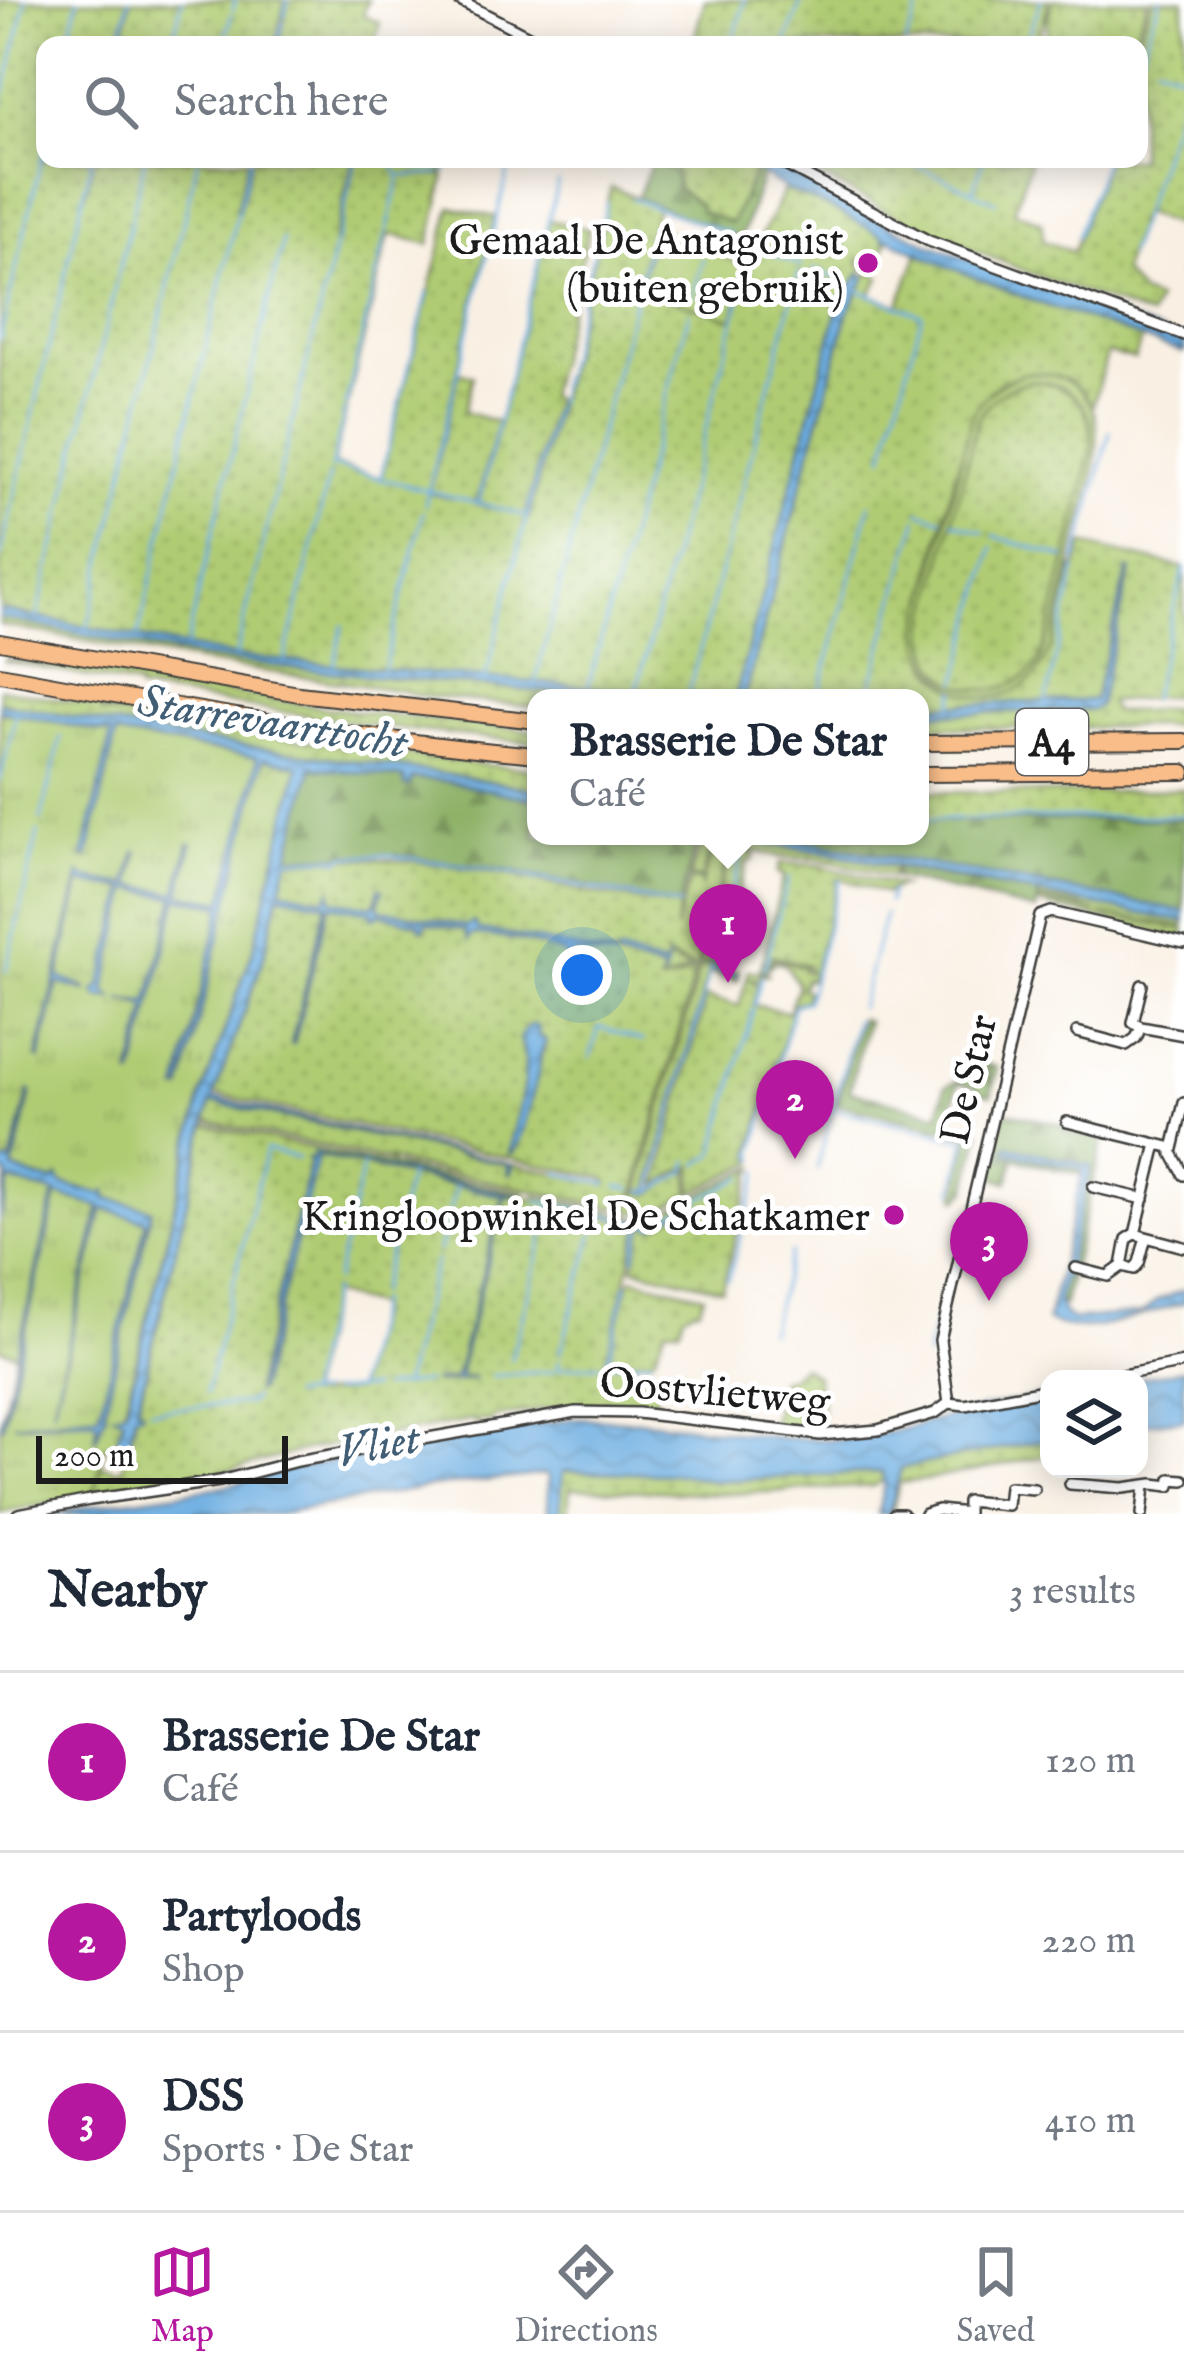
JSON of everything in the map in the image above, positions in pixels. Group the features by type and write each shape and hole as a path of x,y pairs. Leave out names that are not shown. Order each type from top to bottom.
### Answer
{"highway":[{"path":"0,642 278,691 527,721"},
{"path":"0,674 364,736 527,754"},
{"name":"A4","path":"929,743 1184,741"},
{"name":"A4","path":"929,774 1184,772"}],"street":[{"path":"458,0 528,36"},
{"path":"484,14 490,0"},
{"path":"791,168 929,241 1184,335"},
{"name":"De Star","path":"949,1403 940,1340 1040,916 1051,912 1184,943"},
{"path":"1142,986 1133,1023 1184,1035"},
{"path":"1077,1032 1126,1045 1141,1027"},
{"path":"1184,1102 1173,1148 1173,1159 1184,1175"},
{"path":"1067,1122 1173,1148"},
{"path":"1122,1266 1134,1269 1139,1263 1144,1199 1157,1144"},
{"path":"1093,1187 1144,1199"},
{"path":"1076,1268 1108,1276 1122,1266 1127,1239 1140,1236 1184,1247"},
{"path":"1148,1370 1184,1363"},
{"name":"Oostvlietweg","path":"18,1514 220,1481 297,1461 576,1412 638,1413 820,1435 878,1430 935,1413 949,1403 965,1405 1040,1391"},
{"path":"1070,1484 1123,1488 1169,1486 1171,1479 1184,1480"},
{"path":"1142,1514 1145,1486"},
{"path":"925,1514 938,1510 967,1514 967,1501 1007,1505 1009,1487 1034,1489"}],"green space":[{"path":"0,0 128,0 120,36 36,36 36,168 90,168 84,198 92,168 246,168 239,211 250,168 351,168 336,244 355,168 447,168 441,174 402,176 445,175 430,244 389,234 333,465 381,478 451,207 495,217 428,493 450,497 430,491 459,372 473,376 464,412 498,422 476,504 501,510 479,503 549,220 589,229 548,396 554,399 525,516 529,518 611,187 657,205 637,288 733,319 750,258 785,189 889,239 880,258 872,253 867,262 860,260 864,268 840,301 738,689 582,688 232,656 0,610"},
{"path":"131,0 285,0 277,36 123,36"},
{"path":"289,0 368,0 363,15 380,23 376,36 281,36"},
{"path":"705,0 1049,0 1042,36 695,36"},
{"path":"1053,0 1148,0 1135,36 1048,36"},
{"path":"1152,0 1184,0 1184,228 1141,213 1122,272 1141,294 1157,300 1150,317 923,230 805,168 1028,168 1014,211 1042,222 1043,241 1073,252 1103,168 1148,168 1148,36 1139,36"},
{"path":"650,168 667,168 674,171 678,189 701,206 700,211 731,223 756,170 763,173 741,239 637,198"},
{"path":"756,170 731,223 699,211 701,206 678,189 674,171"},
{"path":"654,227 747,266 733,319 639,289"},
{"path":"918,254 1034,301 1142,337 1135,359 1107,353 1092,409 1067,379 1008,380 987,396 962,454 921,634 932,668 944,682 977,696 1001,696 1034,675 1051,647 1072,566 1070,593 1083,544 1184,568 1184,695 1109,702 1113,712 1184,708 1184,725 929,727 929,714 1092,710 1099,704 1129,570 1094,700 929,706 929,689 746,689 848,312 870,271 881,277 870,295 899,305"},
{"path":"1027,373 1060,377 1081,390 1093,409 1096,460 1051,649 1020,689 996,697 979,696 963,692 937,673 922,643 920,626 972,415 1002,383","holes":["1032,381 1047,383 1080,402 1090,425 1091,455 1042,655 1017,682 977,690 951,681 937,667 926,626 977,421 1006,389"]},
{"path":"1032,381 1060,388 1080,403 1090,425 1091,455 1040,658 1017,682 977,690 941,672 929,650 926,626 977,421 999,394"},
{"path":"0,618 199,657 527,689 527,706 413,695 0,625"},
{"path":"49,660 327,708 527,730 527,742 377,726 138,690 138,686 5,661 48,665"},
{"path":"0,688 151,716 101,713 527,768 527,788 122,727 0,703"},
{"path":"0,711 299,765 253,950 201,1098 115,1448 105,1446 94,1495 0,1513 0,1427 17,1354 0,1349 0,1215 10,1172 0,1169"},
{"path":"312,767 404,778 405,785 413,778 445,781 527,798 527,845 696,845 679,905 505,870 395,855 289,857"},
{"path":"1184,789 1184,819 929,821 929,792"},
{"path":"1184,819 1184,911 826,845 929,845 929,821"},
{"path":"696,845 721,845 711,852 702,879 690,877"},
{"path":"722,845 788,845 896,868 891,873 895,877 743,848 728,854 696,968 666,956 691,969 660,983 676,980 695,971 636,1190 625,1204 614,1208 206,1121 211,1102 217,1102 508,1164 508,1173 513,1164 608,1184 607,1179 214,1094 263,960 288,861 345,857 505,874 679,907 675,930 690,879 701,882 701,888 712,851"},
{"path":"738,851 755,854 747,862 719,964 700,966 728,860"},
{"path":"780,863 817,865 902,886 887,894 839,878 811,980 805,979 802,988 808,991 805,1001 794,1004 752,1150 755,1162 693,1192 693,1164 690,1193 655,1214 625,1211 639,1191 699,969 711,964 740,972 738,981 712,974 736,974 709,969 649,1190 641,1191 649,1195 688,1170 657,1185 706,997 739,1006 749,970 770,975 749,978 758,985 753,1005 788,1012 798,985 786,966 776,961 770,966 773,958 809,972 807,965 772,955 766,972 760,970 784,874 778,873"},
{"path":"896,868 1039,894 1036,911 895,877"},
{"path":"1039,894 1184,922 1184,927 1100,914 1184,929 1184,939 1038,904 1043,901 1097,913 1038,899"},
{"path":"860,1019 867,1021 850,1091 939,1114 945,1086 979,1073 982,1063 988,1064 991,1085 989,1065 998,1068 991,1095 958,1083 949,1123 981,1131 967,1191 959,1198 969,1135 837,1105"},
{"path":"1004,1111 1103,1140 1064,1304 1058,1302 1091,1167 1007,1152 1083,1169 1084,1175 1014,1159 1008,1182 989,1177"},
{"path":"205,1125 524,1193 530,1201 535,1196 643,1219 660,1216 691,1198 691,1205 655,1223 582,1212 640,1224 605,1364 635,1362 631,1377 660,1384 656,1409 615,1404 554,1408 493,1418 490,1423 481,1420 476,1425 474,1420 305,1450 215,1474 95,1491 101,1465 121,1470","holes":["315,1153 519,1197 317,1156 259,1390 255,1389","331,1294 377,1306 356,1390 307,1396"]},
{"path":"757,1166 722,1289 633,1268 644,1226 655,1227 694,1205 694,1197"},
{"path":"630,1280 704,1295 700,1308 684,1314 680,1328 665,1328 651,1359 608,1362"},
{"path":"802,1366 816,1376 822,1410 818,1430 771,1427 780,1380"},
{"path":"1040,1441 1040,1457 899,1483 889,1514 901,1468"},
{"path":"562,1471 683,1474 712,1481 882,1472 885,1479 874,1486 729,1494 570,1488 568,1514 560,1514"}],"water":[{"path":"752,168 783,168 931,245 1184,340 1184,353 1034,301 887,238 884,241 883,236 831,208 785,189"},
{"path":"861,273 866,277 848,312 746,689 737,689 840,301"},
{"path":"1131,570 1099,705 1092,710 929,714 929,706 1094,700"},
{"path":"0,610 232,656 608,689 527,690 309,670 199,657 0,618"},
{"path":"0,703 163,734 527,788 527,798 445,781 413,778 405,786 404,778 312,767 281,889 325,899 331,890 332,900 371,906 379,888 383,889 381,909 466,926 474,922 478,930 613,956 621,953 662,966 668,960 663,978 661,970 621,959 576,953 566,959 564,953 518,940 473,934 469,940 465,930 427,923 420,929 419,924 379,913 375,918 373,912 329,905 291,1044 326,904 279,894 263,960 213,1098 513,1164 511,1174 508,1164 211,1102 137,1408 142,1413 135,1414 127,1455 114,1451 124,1418 114,1414 126,1409 201,1098 253,950 299,766 264,758 182,1090 178,1090 222,905 178,898 134,1076 147,1007 121,1000 148,1002 175,897 130,889 105,991 113,998 98,998 94,991 100,988 126,889 80,883 59,977 86,991 58,983 40,1059 80,873 85,878 127,885 136,851 131,885 176,893 192,844 180,894 223,901 257,757 116,735 88,858 83,857 111,734 0,711"},
{"path":"774,845 826,845 1184,911 1184,922"},
{"path":"532,1024 546,1042 521,1136 509,1153 524,1081 520,1038"},
{"path":"29,1091 13,1169 54,1181 58,1177 62,1184 101,1194 107,1191 106,1198 152,1209 106,1413 95,1441 94,1420 13,1424 99,1414 146,1221 103,1209 53,1410 100,1207 57,1195 0,1427 54,1193 10,1181 0,1222 8,1175 0,1172 0,1161 11,1163"},
{"path":"1007,1145 1091,1166 1058,1301 1064,1314 1073,1320 1142,1313 1156,1301 1183,1290 1184,1303 1099,1326 1081,1328 1047,1321 1083,1169 1007,1152"},
{"path":"314,1153 521,1196 505,1196 460,1369 460,1378 474,1379 434,1381 456,1375 503,1196 318,1156 255,1392 310,1163 307,1159"},
{"path":"1184,1369 1184,1420 1148,1423 1148,1376"},
{"path":"1040,1397 1040,1441 901,1468 889,1514 878,1514 882,1472 712,1481 683,1474 563,1471 560,1514 548,1514 546,1474 429,1487 277,1514 49,1514 215,1488 298,1467 577,1418 839,1440"}],"waterway":[{"path":"0,113 26,0"},
{"path":"69,36 78,0"},
{"path":"121,36 129,0"},
{"path":"174,36 182,0"},
{"path":"233,10 235,0"},
{"path":"284,16 288,0"},
{"path":"735,36 745,0"},
{"path":"788,36 802,0"},
{"path":"908,36 922,0"},
{"path":"1028,36 1041,0"},
{"path":"1147,36 1160,0"},
{"path":"226,36 231,15"},
{"path":"279,36 283,21"},
{"path":"1155,64 1184,75"},
{"path":"1128,255 1184,91"},
{"path":"0,339 39,168"},
{"path":"0,558 90,168"},
{"path":"37,619 143,168"},
{"path":"87,630 196,168"},
{"path":"138,636 248,168"},
{"path":"235,659 354,168"},
{"path":"395,168 400,176"},
{"path":"445,171 448,168"},
{"path":"922,168 996,202"},
{"path":"973,189 981,168"},
{"path":"1077,236 1102,168"},
{"path":"425,505 508,172"},
{"path":"331,469 400,176 439,174"},
{"path":"478,504 558,182"},
{"path":"632,199 731,234"},
{"path":"601,226 607,202"},
{"path":"639,282 653,225"},
{"path":"485,681 598,235"},
{"path":"186,647 283,240"},
{"path":"762,249 801,266"},
{"path":"693,297 703,258"},
{"path":"637,689 750,259"},
{"path":"1179,279 1184,265"},
{"path":"813,269 844,281"},
{"path":"689,689 799,273"},
{"path":"535,683 637,290"},
{"path":"858,290 922,315 884,456"},
{"path":"381,476 428,292"},
{"path":"588,687 689,313"},
{"path":"1076,562 1110,432"},
{"path":"333,466 527,516"},
{"path":"285,660 329,475"},
{"path":"820,689 870,504"},
{"path":"383,672 423,512"},
{"path":"919,512 942,519"},
{"path":"870,689 917,520"},
{"path":"953,522 984,532"},
{"path":"994,536 1065,558"},
{"path":"958,681 993,547"},
{"path":"1045,706 1076,568"},
{"path":"1151,700 1184,568"},
{"path":"334,664 343,625"},
{"path":"952,705 956,690"},
{"path":"0,781 16,713"},
{"path":"41,820 61,737"},
{"path":"929,820 1184,816"},
{"path":"6,971 38,832"},
{"path":"714,959 742,854"},
{"path":"288,859 388,855 680,906"},
{"path":"764,968 789,877"},
{"path":"756,1159 794,1006 807,1001 840,880"},
{"path":"888,902 891,892"},
{"path":"860,1008 885,914"},
{"path":"651,1192 711,967"},
{"path":"713,969 737,975"},
{"path":"754,1005 762,976"},
{"path":"698,1164 714,1155 753,1009"},
{"path":"817,1169 856,1020"},
{"path":"590,1058 599,1027 643,1041"},
{"path":"833,1109 966,1140 953,1191"},
{"path":"206,1393 266,1150 298,1158"},
{"path":"643,1191 651,1192 686,1172 689,1161"},
{"path":"335,1281 363,1166"},
{"path":"728,1280 759,1172"},
{"path":"557,1173 607,1184"},
{"path":"379,1292 409,1175"},
{"path":"699,1204 698,1200 744,1177"},
{"path":"439,1251 456,1185"},
{"path":"618,1186 631,1189"},
{"path":"537,1201 654,1225 688,1206"},
{"path":"511,1359 552,1204"},
{"path":"560,1354 598,1217"},
{"path":"634,1258 643,1223"},
{"path":"769,1332 791,1252"},
{"path":"403,1385 436,1260"},
{"path":"607,1362 627,1284"},
{"path":"926,1358 944,1286"},
{"path":"306,1395 332,1290"},
{"path":"355,1390 378,1300"},
{"path":"559,1361 558,1368 651,1360"},
{"path":"491,1376 554,1371"},
{"path":"382,1388 426,1382"},
{"path":"330,1392 372,1388"},
{"path":"291,1396 320,1393"},
{"path":"150,1410 248,1403 254,1398"}],"place":[{"name":"Gemaal De Antagonist (buiten gebruik)","path":"868,263"},
{"name":"Brasserie De Star","path":"728,983"},
{"name":"Partyloods","path":"795,1159"},
{"name":"Kringloopwinkel De Schatkamer","path":"894,1215"},
{"name":"DSS","path":"989,1301"}],"water label":[{"name":"Starrevaarttocht","path":"273,720"},
{"name":"Vliet","path":"378,1443"}]}
